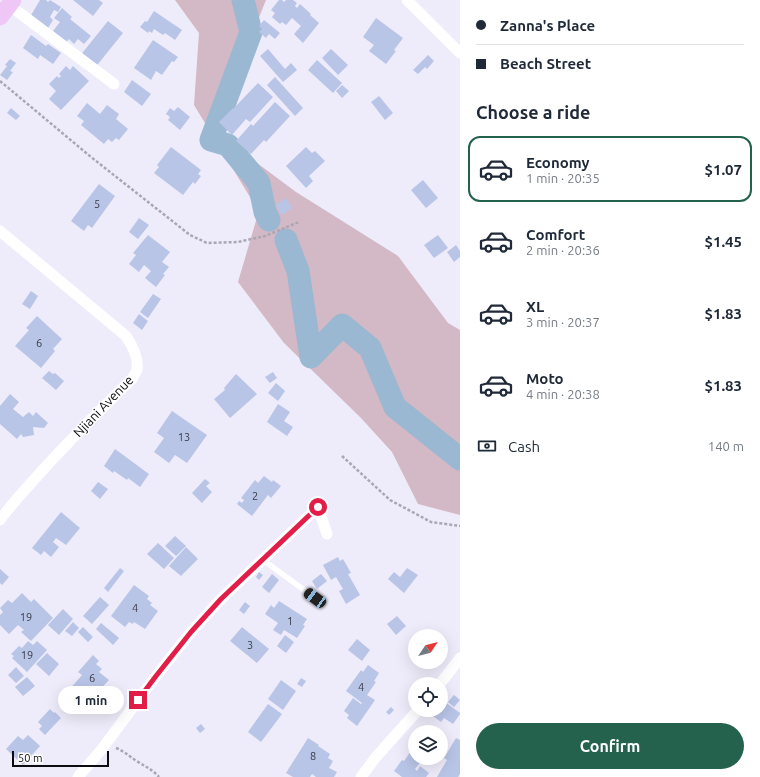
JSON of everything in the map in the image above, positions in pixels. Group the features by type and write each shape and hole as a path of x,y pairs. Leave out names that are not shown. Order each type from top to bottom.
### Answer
{"street":[{"path":"407,0 460,53"},
{"path":"8,7 114,84"},
{"name":"Njiani Avenue","path":"0,231 126,336 133,346 137,370 132,379 52,460 0,520"},
{"path":"78,777 102,749 156,676 191,632 221,599 318,507 327,534"},
{"path":"445,677 460,658"},
{"path":"361,777 412,717"}],"lane":[{"path":"263,560 315,598"}],"path":[{"path":"0,81 91,157 190,235 207,243 238,242 265,236 298,222"},
{"path":"342,456 390,500 431,522 460,526"},
{"path":"102,749 116,748 123,750 135,760 155,772 159,777"}],"shaded area":[{"path":"175,0 266,0 223,107 214,124 216,139 245,154 296,192 398,256 448,323 460,330 460,515 418,504 392,452 361,418 284,343 238,282 258,214 250,197 194,105 199,33"}],"building":[{"path":"40,0 46,0 48,2 50,0 61,7 58,12 54,10 50,17 53,20 48,28 30,17"},
{"path":"73,0 99,0 103,3 93,16"},
{"path":"279,0 284,2 286,0 293,0 297,3 295,6 297,8 300,4 319,23 303,43 294,34 301,26 292,18 286,25 282,22 280,24 272,17 275,13 271,10"},
{"path":"62,8 72,17 70,19 91,36 84,44 78,39 74,44 69,39 66,42 53,31 60,22 54,18"},
{"path":"154,11 182,30 175,40 165,33 163,35 154,29 152,33 149,31 148,33 140,27 145,21 147,22"},
{"path":"376,18 403,38 394,50 396,51 386,64 369,51 374,45 363,37"},
{"path":"264,20 280,33 275,39 269,34 266,38 259,32 262,29 259,26"},
{"path":"108,21 123,33 94,69 79,57"},
{"path":"31,35 46,46 48,44 61,53 53,64 40,55 38,59 23,48"},
{"path":"153,40 178,57 174,62 172,61 162,75 156,71 151,80 134,68"},
{"path":"268,49 285,69 291,63 297,70 283,82 260,56"},
{"path":"331,49 348,65 338,75 322,58"},
{"path":"428,55 434,61 427,69 425,67 418,74 413,70"},
{"path":"10,59 16,63 10,71 13,72 7,80 0,75"},
{"path":"317,60 342,83 333,93 308,70"},
{"path":"66,66 70,70 73,66 89,81 61,110 49,99 56,91 49,84 57,76 59,78 61,76 59,74"},
{"path":"275,77 303,108 295,116 267,85"},
{"path":"132,80 151,94 142,106 124,92"},
{"path":"258,83 273,97 250,122 246,119 232,135 219,122"},
{"path":"342,85 349,91 342,98 336,91"},
{"path":"379,96 393,113 385,120 371,102"},
{"path":"275,102 290,116 266,142 264,140 251,154 236,141 251,124 253,126"},
{"path":"87,103 100,114 107,105 119,114 116,119 128,129 119,140 116,138 112,142 108,139 104,144 81,125 84,121 77,116"},
{"path":"178,107 190,117 180,130 168,120 170,117 166,114 170,108 174,111"},
{"path":"11,108 20,116 16,120 7,113"},
{"path":"171,147 201,170 198,174 201,176 195,184 193,182 183,195 154,173 159,167 157,165"},
{"path":"306,147 312,153 315,151 325,161 309,176 313,181 306,188 286,166"},
{"path":"423,180 438,198 426,208 411,190"},
{"path":"99,184 115,196 92,228 88,225 84,231 71,221"},
{"path":"286,198 292,208 282,215 276,205"},
{"path":"139,218 149,225 138,239 129,232"},
{"path":"148,235 170,252 162,262 169,267 163,274 165,275 156,287 145,278 151,271 144,265 139,272 129,264 136,255 133,253"},
{"path":"438,235 448,248 434,258 424,245"},
{"path":"456,245 460,251 460,257 454,262 447,252"},
{"path":"31,291 38,296 30,309 22,304"},
{"path":"153,294 161,299 148,318 140,312"},
{"path":"139,314 148,321 142,330 133,323"},
{"path":"37,316 62,339 53,349 55,351 41,368 15,346 29,330 26,328"},
{"path":"49,371 53,374 55,373 64,381 56,390 42,378"},
{"path":"273,372 277,378 270,383 265,377"},
{"path":"236,374 257,394 230,418 214,399 225,390 224,388"},
{"path":"276,383 285,391 278,401 268,393"},
{"path":"10,394 19,402 13,409 23,417 29,412 33,416 36,412 48,423 44,428 33,427 34,435 23,437 21,434 17,439 0,424 0,406"},
{"path":"278,404 290,412 284,421 293,427 287,436 267,422"},
{"path":"172,411 207,435 187,463 175,455 169,463 154,452 164,438 157,433"},
{"path":"115,449 149,474 140,487 128,478 127,480 114,471 113,473 104,466"},
{"path":"264,476 281,486 271,498 268,495 252,516 237,504 239,501 242,503 244,500 241,498 255,480 258,483"},
{"path":"205,479 210,483 206,486 212,492 202,503 192,493"},
{"path":"98,482 108,489 100,499 91,491"},
{"path":"61,512 80,528 66,545 56,538 53,542 59,547 51,557 44,551 41,555 32,548"},
{"path":"175,536 186,546 176,556 165,546"},
{"path":"158,543 174,558 164,569 147,554"},
{"path":"186,547 198,559 181,576 169,566"},
{"path":"338,557 340,561 343,559 351,573 348,574 360,595 346,604 339,591 343,589 336,577 331,580 323,565"},
{"path":"120,568 124,571 108,592 104,588"},
{"path":"407,568 418,575 404,593 388,579 394,572 400,577"},
{"path":"0,569 9,577 2,585 0,583"},
{"path":"259,572 263,575 259,580 256,577"},
{"path":"272,574 279,580 269,593 262,587"},
{"path":"321,574 327,581 317,589 312,581"},
{"path":"134,585 149,596 147,599 152,603 150,605 158,611 145,629 134,622 133,624 129,622 125,627 111,616"},
{"path":"22,593 31,602 34,599 53,618 31,641 21,632 24,630 18,625 9,634 0,625 0,615 3,612 0,608 8,600 12,603"},
{"path":"100,597 109,605 92,624 83,616"},
{"path":"279,601 307,619 303,625 305,626 297,638 284,630 281,635 273,630 278,623 265,614 271,605 274,608"},
{"path":"245,602 250,606 244,614 239,610"},
{"path":"63,609 73,619 59,635 48,625"},
{"path":"397,616 406,626 396,635 387,624"},
{"path":"73,622 79,628 72,636 65,631"},
{"path":"101,623 119,638 113,645 96,629"},
{"path":"83,627 93,637 88,642 78,632"},
{"path":"242,627 269,649 257,663 230,641"},
{"path":"285,635 294,642 286,653 277,646"},
{"path":"357,639 370,650 362,661 348,650"},
{"path":"28,641 33,645 37,641 47,650 27,672 12,658 14,656 11,654 19,646 22,648"},
{"path":"47,653 59,664 49,676 36,664"},
{"path":"93,655 99,661 96,664 102,669 99,672 109,680 88,702 80,695 78,697 69,690 82,675 78,672"},
{"path":"368,665 379,673 374,681 376,682 367,695 375,700 357,726 347,718 349,715 344,711 353,698 361,704 362,703 346,691 361,670 363,672"},
{"path":"16,667 24,676 16,683 8,675"},
{"path":"27,677 35,686 23,696 15,687"},
{"path":"301,678 306,681 302,687 297,684"},
{"path":"281,680 296,691 283,710 268,699"},
{"path":"454,695 460,700 454,707 448,702"},
{"path":"268,704 282,714 261,742 248,732"},
{"path":"448,704 460,713 453,724 444,718 441,722 434,717 448,717"},
{"path":"391,707 394,710 389,715 386,712"},
{"path":"50,709 61,718 45,735 39,729 42,726 38,722"},
{"path":"201,724 205,729 200,733 196,728"},
{"path":"28,735 40,746 23,765 6,749 18,736 23,740"},
{"path":"308,738 330,754 328,758 333,761 329,768 337,772 334,777 316,777 312,774 310,777 293,777 286,773"},
{"path":"456,738 460,740 460,774 458,777 437,777 444,765 448,765 448,751"},
{"path":"408,755 408,765 418,765 415,769 417,771 420,766 429,773 426,777 402,777 394,771 402,760 404,761"}],"waterway":[{"path":"243,0 251,32 211,140 228,145 259,183 265,212 269,220"},
{"path":"286,240 298,271 311,357 342,325 370,348 395,407 460,459"}],"route":[{"path":"138,700 191,632 221,599 318,507"}]}
